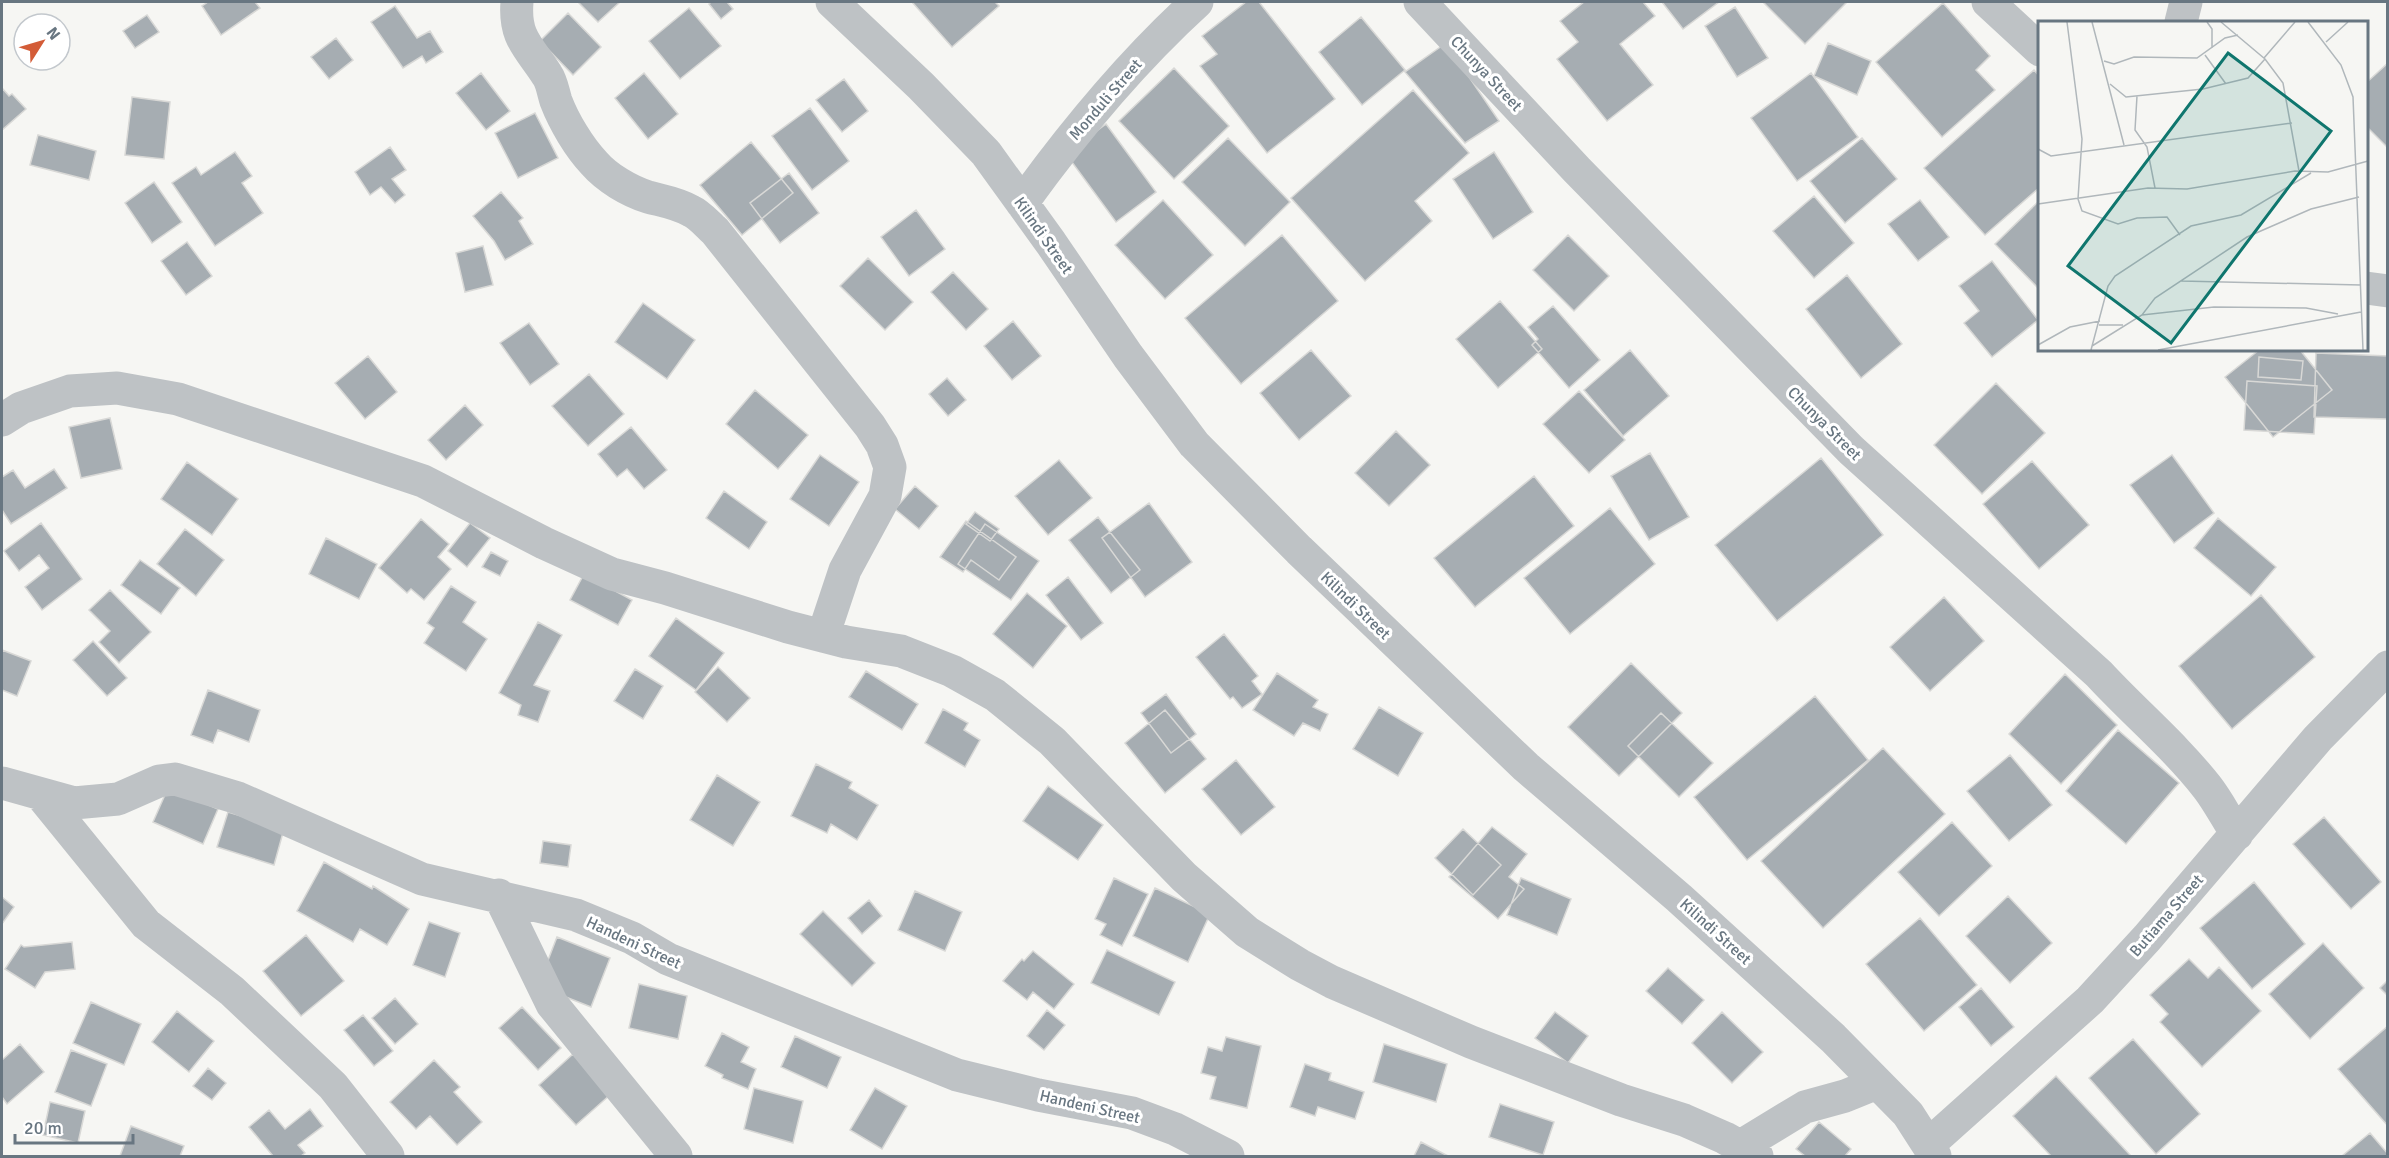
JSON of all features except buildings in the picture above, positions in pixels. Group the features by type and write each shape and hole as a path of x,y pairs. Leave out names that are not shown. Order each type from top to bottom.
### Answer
{"street":[{"path":"518,2 516,20 520,34 533,57 549,77 556,103 573,134 594,163 619,183 647,197 672,202 694,212 715,231 870,426 882,445 890,467 885,496 845,570 823,636"},
{"name":"Kilindi Street","path":"832,2 921,86 986,153 1128,357 1194,444 1299,550 1518,760 1680,898 1833,1038 1908,1114 1932,1151"},
{"name":"Monduli Street","path":"1022,203 1078,127 1142,56 1197,2"},
{"name":"Chunya Street","path":"1420,2 1577,170 1851,450 2098,675 2135,714 2173,748 2208,789 2237,834"},
{"path":"1988,2 2038,48"},
{"path":"2181,21 2186,2"},
{"path":"2368,288 2388,291"},
{"path":"2,420 21,408 70,392 117,388 178,399 423,481 544,543 612,574 823,636 901,651 952,671 995,695 1052,741 1184,877 1247,932 1300,965 1332,982 1471,1042 1621,1100 1684,1120 1748,1152 1804,1107 1845,1096 1877,1083"},
{"name":"Butiama Street","path":"1932,1151 2090,1000 2147,938 2318,738 2388,667"},
{"name":"Handeni Street","path":"2,783 42,796 74,803 118,799 159,781 175,779 238,798 422,879 499,895 576,915 632,938 668,959 957,1074 1038,1095 1132,1113 1175,1129 1228,1156"},
{"path":"42,796 147,924 232,991 333,1086 388,1156"},
{"path":"499,895 552,1004 676,1156"}]}
